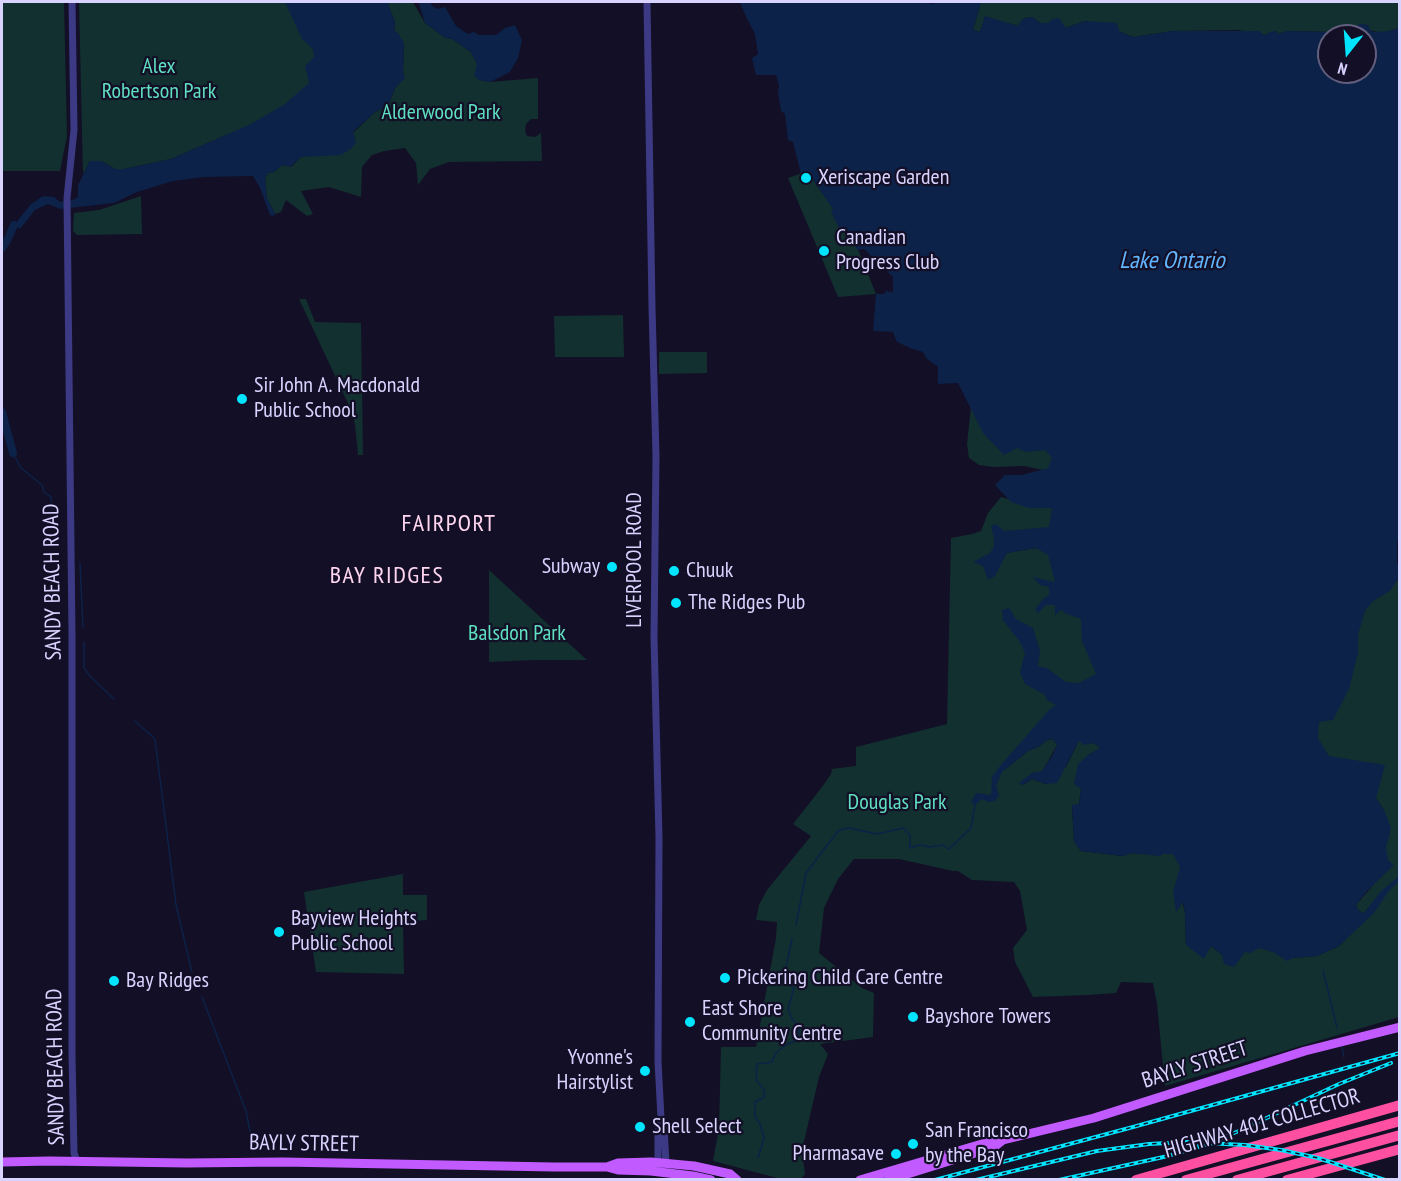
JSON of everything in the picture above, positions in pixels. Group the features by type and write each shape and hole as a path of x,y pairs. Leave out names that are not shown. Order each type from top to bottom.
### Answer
{"highway":[{"name":"HIGHWAY 401 COLLECTOR","path":"1136,1179 1400,1105"},
{"path":"1186,1179 1400,1121"},
{"path":"1237,1179 1400,1135"},
{"path":"1287,1179 1400,1149"}],"main road":[{"name":"BAYLY STREET","path":"860,1179 992,1141 1094,1118 1305,1051 1400,1027"},
{"name":"BAYLY STREET","path":"888,1179 994,1147 1003,1140"},
{"name":"BAYLY STREET","path":"2,1162 607,1167 618,1163 711,1179"},
{"name":"BAYLY STREET","path":"662,1172 694,1166 730,1174 736,1179"}],"street":[{"name":"SANDY BEACH ROAD","path":"72,2 74,130 67,211 72,635 72,1055 74,1153 77,1161"},
{"name":"LIVERPOOL ROAD","path":"647,2 656,456 654,627 659,838 660,1118 658,1134 662,1172"}],"green space":[{"path":"2,2 64,2 67,136 60,171 2,171"},
{"name":"Alex Robertson Park","path":"79,2 296,2 323,77 258,125 224,136 171,159 124,169 115,169 101,161 90,161 83,174"},
{"name":"Alderwood Park","path":"387,2 413,2 425,23 445,38 452,39 471,52 477,64 479,80 490,82 538,78 538,119 531,119 526,124 525,131 527,136 535,137 541,133 542,161 449,162 430,169 418,185 416,163 405,148 384,151 372,155 362,167 361,197 329,187 301,191 313,214 307,216 286,200 281,212 275,214 267,198 265,178 268,173 274,172 282,165 291,167 301,157 353,133 375,112 388,106 395,88 404,78 404,43 394,30 395,22"},
{"path":"981,2 1399,2 1399,28 1383,33 1377,32 1377,24 1317,24 1317,32 1288,31 1278,34 1276,31 1266,35 1238,30 1173,31 1134,37 1085,21 1066,28 1040,23 1032,17 1025,18 1018,26 985,17 980,32 973,30"},
{"path":"807,171 853,237 876,294 838,297 788,178"},
{"path":"141,196 142,234 77,235 73,231 74,213 99,210"},
{"path":"299,299 306,299 315,322 361,323 363,455 358,455 352,412"},
{"path":"623,315 624,357 555,357 554,316"},
{"path":"659,352 707,352 707,373 659,374"},
{"path":"971,407 1036,433 1066,475 1024,466 979,465 969,458 967,444"},
{"name":"Douglas Park","path":"1001,497 1012,500 1049,498 1065,524 1007,553 1056,546 1088,613 1121,671 1046,695 1057,705 1002,772 1028,751 1053,739 1057,745 1042,772 1032,773 1023,785 1032,779 1046,784 1066,767 1079,741 1094,743 1101,748 1088,755 1079,804 1072,806 1074,841 1081,851 1123,856 1132,853 1142,854 1159,812 1181,867 1186,945 1211,946 1222,955 1236,948 1261,948 1293,958 1317,956 1339,946 1354,931 1373,902 1364,913 1359,911 1356,905 1374,884 1384,810 1376,798 1285,810 1350,619 1399,577 1399,1017 1165,1086 1153,983 1121,982 1116,993 1033,997 1015,962 1013,948 1027,930 1020,891 1014,882 972,880 958,871 899,859 854,859 838,879 824,908 819,953 862,988 874,993 873,1037 820,1044 828,1054 819,1077 802,1150 805,1174 801,1179 781,1179 713,1161 719,1128 721,1047 756,1047 776,938 777,922 756,920 759,905 767,890 811,836 793,824 822,787 832,769 856,766 856,747 947,724 951,538 981,531 988,513"},
{"name":"Balsdon Park","path":"489,570 587,660 489,662"},
{"path":"403,874 403,895 427,895 427,920 403,922 404,974 316,972 304,892"}],"water":[{"path":"285,2 387,2 395,22 394,30 404,43 403,72 405,78 395,88 388,106 375,112 353,132 356,142 352,148 341,155 301,157 290,167 282,165 274,172 268,173 265,178 267,198 275,214 273,216 270,215 253,176 204,177 173,181 137,192 114,203 60,209 48,204 35,210 20,229 14,225 31,204 43,196 54,197 60,202 78,197 78,185 90,161 101,161 115,169 124,169 171,159 251,124 285,104 309,83 305,66 314,57 313,49 302,39"},
{"path":"416,2 432,2 431,5 437,9 445,7 456,26 468,34 474,32 479,35 496,35 505,28 515,25 522,40 518,58 510,72 490,82 479,80 474,76 477,64 471,52 452,39 445,38 425,23 419,4"},
{"name":"Lake Ontario","path":"740,2 920,2 933,4 935,2 981,2 973,30 980,32 985,16 1018,26 1025,18 1032,17 1043,23 1059,18 1066,28 1085,21 1117,23 1119,31 1134,37 1173,31 1260,31 1266,35 1276,31 1278,34 1287,31 1317,32 1317,84 1377,84 1377,32 1399,28 1400,536 1397,542 1397,564 1399,565 1399,577 1390,591 1373,601 1365,611 1358,635 1358,653 1349,689 1333,720 1319,722 1318,738 1329,756 1385,765 1376,798 1391,828 1386,848 1388,860 1394,865 1356,905 1359,911 1364,913 1381,891 1399,876 1399,881 1388,892 1374,913 1339,946 1317,956 1293,958 1287,961 1273,952 1260,948 1250,953 1245,952 1234,967 1224,964 1222,955 1211,946 1204,959 1186,945 1183,902 1176,912 1173,892 1180,867 1173,854 1160,856 1132,853 1123,856 1081,851 1074,842 1072,805 1079,804 1081,789 1074,784 1078,764 1100,748 1094,743 1084,745 1079,741 1057,783 1046,784 1032,779 1022,785 1019,783 1032,773 1042,771 1052,756 1057,745 1053,739 1047,740 1028,751 1002,772 996,786 999,795 995,801 989,802 982,799 975,805 971,802 976,793 991,795 992,777 1049,710 1056,705 1047,700 1045,695 1025,684 1020,672 1025,653 1020,642 1003,620 1002,610 1009,608 1016,619 1033,628 1040,651 1038,666 1047,668 1066,682 1079,683 1096,674 1082,641 1081,619 1061,610 1055,615 1055,605 1046,605 1038,613 1035,609 1049,595 1049,587 1040,585 1033,577 1054,582 1048,555 1036,548 1007,553 995,576 988,580 983,566 973,562 990,553 994,546 991,526 996,524 1004,531 1049,527 1052,508 1029,508 1011,502 995,485 1005,475 1022,475 1048,468 1052,458 1045,450 1025,452 1017,448 1004,455 983,433 958,383 938,384 938,367 926,358 923,352 897,342 893,332 873,331 876,294 885,294 885,291 893,292 893,277 864,249 857,250 853,238 839,228 831,212 833,209 807,171 801,174 793,142 788,140 776,75 756,75 752,58 758,54 755,34"}],"waterway":[{"path":"2,248 14,225"},
{"path":"2,412 13,453"},
{"path":"13,453 21,468 42,485 44,492 51,497 59,544"},
{"path":"80,563 83,627"},
{"path":"84,642 84,668 114,699"},
{"path":"135,721 155,739 176,905 192,972"},
{"path":"796,925 806,873 839,830 849,828 877,834 903,828 910,835 910,848 920,845 930,847 943,845 949,849 971,828 975,805"},
{"path":"758,1158 764,1138 760,1124 755,1117 755,1102 764,1097 764,1090 757,1081 757,1064 772,1062 776,1053 797,1040 800,1027 792,1019 788,1009 794,988 787,984 786,967 792,939"},
{"path":"1323,970 1337,1028"},
{"path":"202,997 246,1111 254,1151"},
{"path":"1342,1047 1344,1057"}],"railway":[{"path":"935,1180 1400,1053"},
{"path":"1059,1180 1168,1156 1208,1144 1339,1084 1391,1063"},
{"path":"976,1180 1097,1151 1186,1142 1245,1145 1281,1150 1318,1158 1385,1180"}],"place":[{"name":"Xeriscape Garden","path":"806,178"},
{"name":"Canadian Progress Club","path":"824,251"},
{"name":"Sir John A. Macdonald Public School","path":"242,399"},
{"name":"Subway","path":"612,567"},
{"name":"Chuuk","path":"674,571"},
{"name":"The Ridges Pub","path":"676,603"},
{"name":"Bayview Heights Public School","path":"279,932"},
{"name":"Pickering Child Care Centre","path":"725,978"},
{"name":"Bay Ridges","path":"114,981"},
{"name":"Bayshore Towers","path":"913,1017"},
{"name":"East Shore Community Centre","path":"690,1022"},
{"name":"Yvonne's Hairstylist","path":"645,1071"},
{"name":"Shell Select","path":"640,1127"},
{"name":"San Francisco by the Bay","path":"913,1144"},
{"name":"Pharmasave","path":"896,1154"}],"district":[{"name":"FAIRPORT","path":"449,524"},
{"name":"BAY RIDGES","path":"387,576"}]}
